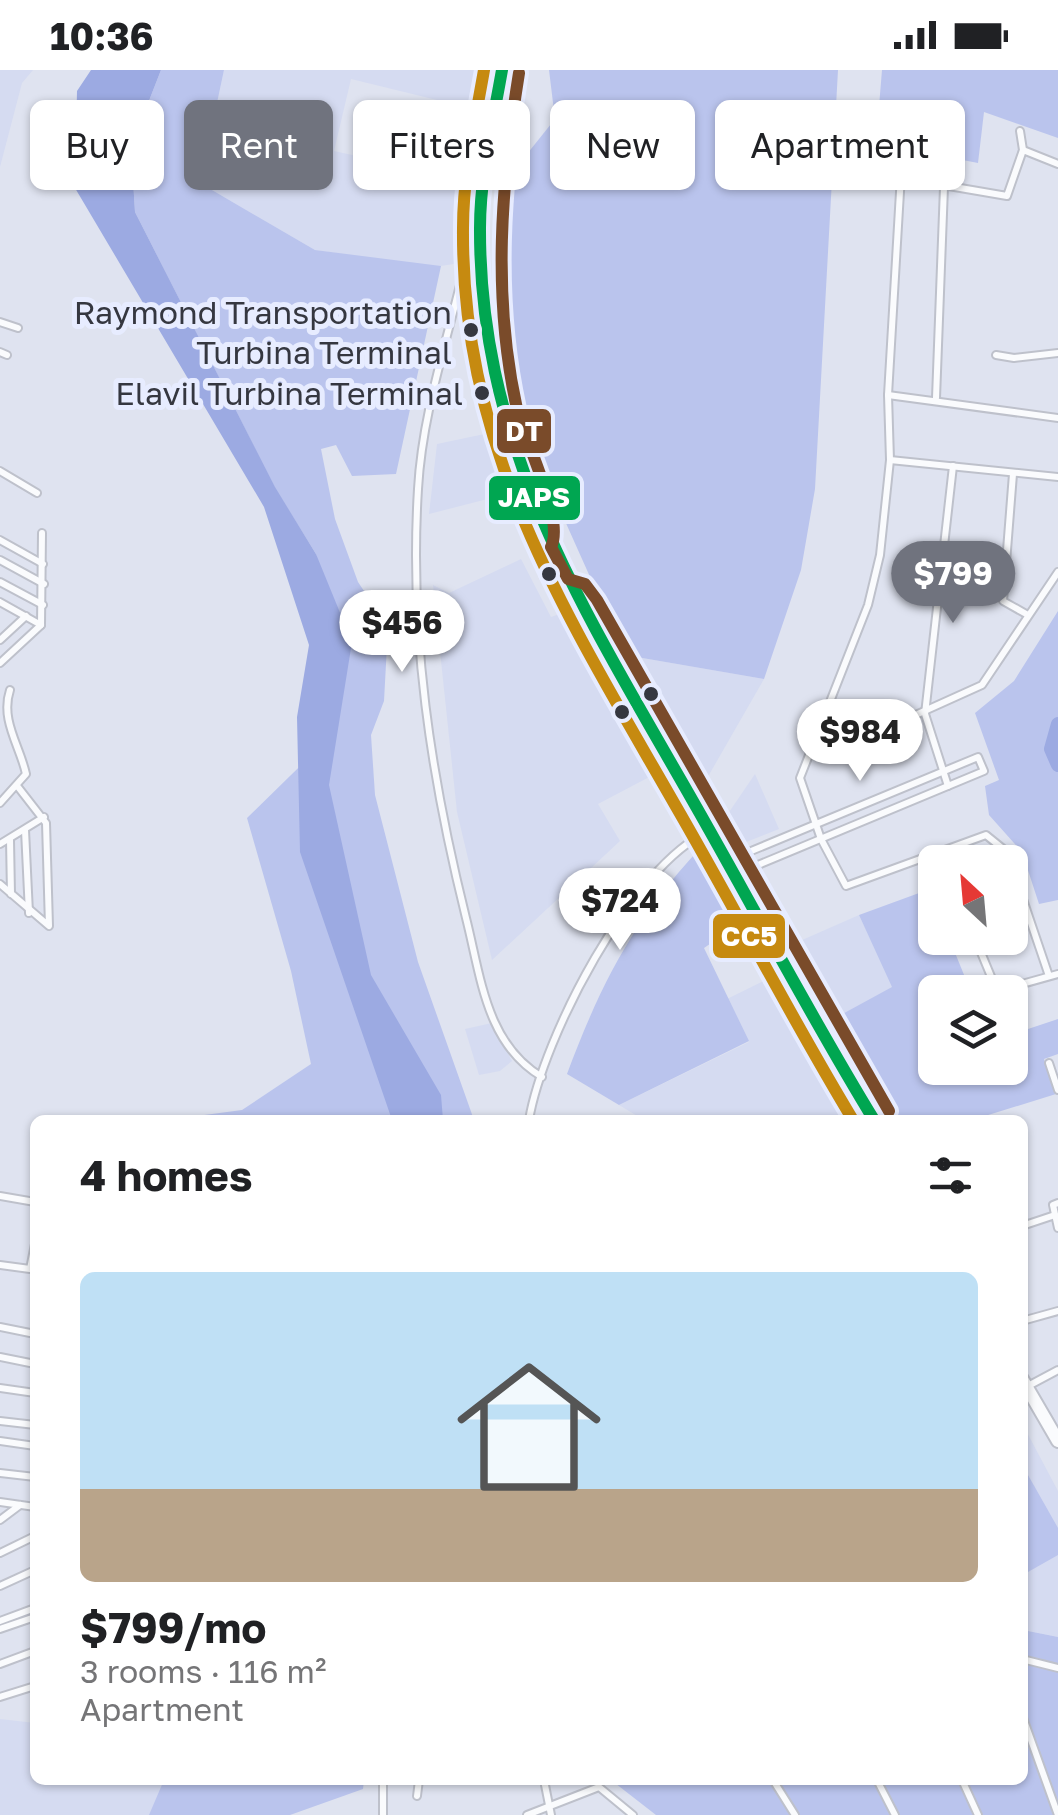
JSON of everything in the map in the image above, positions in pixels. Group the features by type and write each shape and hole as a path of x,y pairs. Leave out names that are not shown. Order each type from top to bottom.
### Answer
{"highway":[{"path":"502,70 482,195 481,269 488,350 506,438 533,514 575,598 871,1115"},
{"path":"1028,1387 1058,1440"}],"street":[{"path":"965,190 1006,196 1023,150 1020,131"},
{"path":"1023,150 1058,164"},
{"path":"901,190 888,395 890,460 880,555 868,605 800,778 821,839 846,886 918,859"},
{"path":"936,398 944,190"},
{"path":"481,269 463,273 429,407 417,503 421,687 443,824 487,1005 504,1042 520,1064 542,1077"},
{"path":"0,322 18,328"},
{"path":"996,355 1014,358 1058,353"},
{"path":"888,395 936,398 1058,418"},
{"path":"890,460 1058,477"},
{"path":"948,786 925,714 953,466"},
{"path":"0,471 37,493"},
{"path":"1013,474 1003,601 1028,615"},
{"path":"0,663 41,625 45,584 42,532"},
{"path":"0,540 44,564"},
{"path":"0,560 45,584"},
{"path":"818,729 844,742 925,714 982,685 1058,572"},
{"path":"0,582 43,606"},
{"path":"0,602 41,625"},
{"path":"0,640 26,616"},
{"path":"0,626 9,632"},
{"path":"0,803 26,774 14,747 7,700 10,690"},
{"path":"726,861 978,758 984,771 734,875"},
{"path":"0,884 30,914 49,926 44,817 18,787"},
{"path":"0,844 44,817"},
{"path":"26,830 30,914"},
{"path":"531,1115 568,1008 601,948 650,880 709,831"},
{"path":"956,845 986,835 998,845"},
{"path":"10,840 11,895"},
{"path":"982,955 997,991 1054,975 1028,907"},
{"path":"1049,1063 1058,1090"},
{"path":"0,1196 30,1201"},
{"path":"1058,1203 1054,1206 1058,1228"},
{"path":"1028,1224 1055,1215"},
{"path":"0,1265 30,1270"},
{"path":"1028,1319 1058,1311"},
{"path":"0,1326 30,1333"},
{"path":"0,1357 30,1363"},
{"path":"1028,1381 1058,1370"},
{"path":"0,1388 30,1393"},
{"path":"0,1421 30,1424"},
{"path":"0,1441 30,1445"},
{"path":"0,1473 30,1477"},
{"path":"0,1502 30,1506"},
{"path":"0,1520 21,1504"},
{"path":"0,1553 30,1538"},
{"path":"0,1586 30,1572"},
{"path":"0,1621 30,1610"},
{"path":"0,1630 30,1619"},
{"path":"0,1664 30,1653"},
{"path":"1028,1660 1058,1668"},
{"path":"0,1697 30,1688"},
{"path":"1028,1728 1055,1788 1058,1815"},
{"path":"383,1785 383,1815"},
{"path":"417,1796 418,1785"},
{"path":"545,1785 551,1815"},
{"path":"776,1785 796,1815"},
{"path":"880,1785 896,1815"},
{"path":"964,1785 978,1815"},
{"path":"527,1815 599,1787 631,1815"}],"shaded area":[{"path":"0,70 33,70 22,83 0,167"},
{"path":"91,70 161,70 149,100 77,100 77,91"},
{"path":"161,70 224,70 218,100 184,100 184,190 212,190 315,250 441,266 396,474 352,476 336,445 321,449 335,519 358,582 388,627 384,701 371,735 375,795 418,962 472,1115 204,1115 242,1110 311,1064 291,971 247,818 336,731 316,554 275,488 135,212 134,190 164,190 164,100 149,100"},
{"path":"224,70 488,70 484,100 437,100 351,79 334,151 353,155 353,190 470,190 467,262 434,267 315,250 212,190 333,190 333,100 218,100"},
{"path":"549,70 838,70 836,100 715,100 715,190 831,190 815,489 801,570 764,679 625,655 548,483 515,374 502,207 509,190 530,190 530,150 550,125 550,190 695,190 695,100 553,100"},
{"path":"882,70 1058,70 1058,138 984,112 978,163 965,160 965,100 880,100"},
{"path":"76,190 134,190 135,212 275,487 316,554 352,642 329,785 371,975 441,1095 443,1115 390,1115 300,852 297,717 309,645 264,507"},
{"path":"494,432 511,493 429,514 437,444"},
{"path":"521,559 551,617 568,611 655,774 598,804 620,841 492,960 457,812 433,585 449,593"},
{"path":"1058,611 1058,900 1039,904 1028,870 1028,845 1016,845 989,815 985,786 999,780 975,713 1014,681"},
{"path":"625,655 764,679 702,787"},
{"path":"755,774 779,829 736,846 723,821"},
{"path":"707,841 746,919 704,948 749,1041 619,1105 567,1074 594,1008 624,950 661,895"},
{"path":"918,893 918,955 956,955 964,975 918,975 918,1085 1028,1085 1028,1029 1058,1019 1058,1054 1044,1059 1056,1094 988,1115 891,1115 835,1018 892,987 859,915"},
{"path":"859,915 893,987 835,1018 793,944"},
{"path":"778,974 855,1115 636,1115 619,1105 749,1042 727,999"},
{"path":"492,1023 512,1061 500,1071 479,1075 465,1029"},
{"path":"1028,1434 1058,1491 1058,1637 1028,1631"},
{"path":"1028,1475 1058,1528 1058,1555 1028,1572"},
{"path":"1028,1631 1058,1637 1058,1815 656,1815 617,1785 1028,1785"},
{"path":"0,1719 30,1722 30,1785 193,1785 197,1815 0,1815"},
{"path":"162,1785 363,1785 363,1789 290,1815 149,1815"}],"waterway":[{"path":"1058,724 1051,749 1058,765"}],"transit line":[{"name":"CC5","path":"484,70 467,168 463,228 467,309 480,386 501,459 528,529 596,666 850,1115"},
{"name":"JAPS","path":"502,70 485,168 480,228 484,308 498,384 518,456 577,594 871,1115"},
{"name":"DT","path":"519,73 504,199 504,325 517,409 553,518 551,547 568,579 585,584 597,600 889,1111"}],"place":[{"name":"Raymond Transportation Turbina Terminal","path":"471,330"},
{"name":"Elavil Turbina Terminal","path":"482,393"}]}
